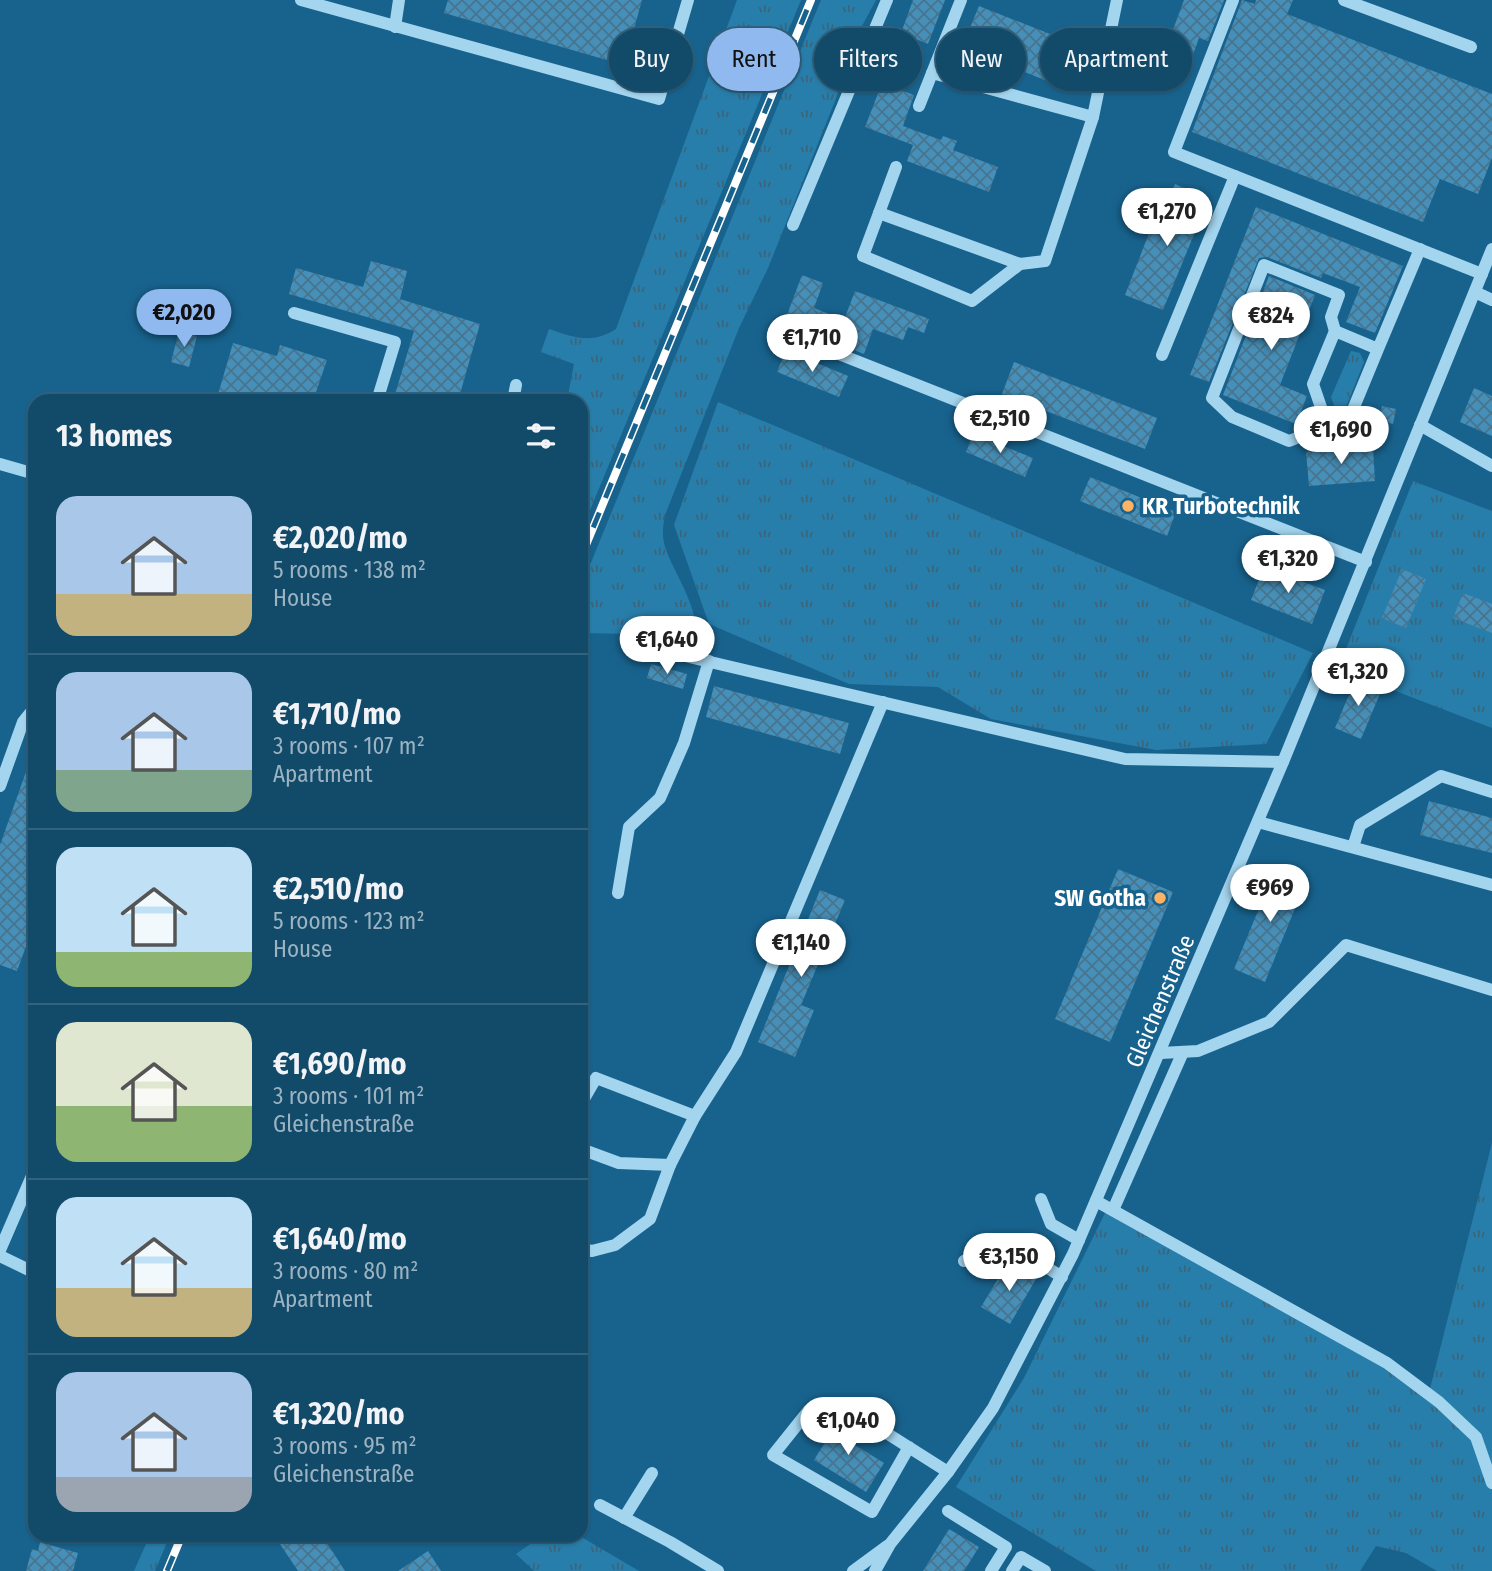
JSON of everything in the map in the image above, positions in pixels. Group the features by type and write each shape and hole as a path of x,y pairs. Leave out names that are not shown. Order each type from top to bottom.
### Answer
{"street":[{"path":"301,0 659,99 688,0"},
{"path":"395,27 399,0"},
{"path":"793,225 887,0"},
{"path":"919,106 961,0"},
{"path":"879,213 1020,264 1045,261 1093,117 1117,0"},
{"path":"1233,0 1174,152 1482,274"},
{"path":"1344,0 1471,47"},
{"path":"932,73 1093,117"},
{"path":"895,167 863,256 972,301 1020,264"},
{"path":"1162,355 1235,176"},
{"path":"1340,421 1289,442 1232,416 1212,398 1264,265 1339,295 1331,317 1335,331 1313,384 1323,414 1340,421 1347,424 1420,249"},
{"name":"Gleichenstraße","path":"875,1571 890,1544 948,1472 993,1408 1062,1277 1161,1053 1258,822 1492,249"},
{"path":"1475,292 1492,300"},
{"path":"294,313 395,342 379,394"},
{"path":"1335,331 1378,349"},
{"path":"783,332 1366,562"},
{"path":"514,394 516,384"},
{"path":"1420,425 1492,466"},
{"path":"1,464 28,472"},
{"path":"689,657 1125,759 1283,762"},
{"path":"618,893 629,827 660,798 684,743 709,661"},
{"path":"588,1250 615,1245 650,1219 670,1165 695,1116 736,1052 883,702"},
{"path":"0,786 23,722 28,716"},
{"path":"1353,848 1360,825 1441,776 1492,792"},
{"path":"1258,822 1492,885"},
{"path":"1161,1053 1198,1051 1269,1022 1346,945 1492,989"},
{"path":"1113,1210 1183,1052"},
{"path":"588,1092 596,1079 695,1116"},
{"path":"588,1152 619,1163 670,1165"},
{"path":"0,1250 28,1185"},
{"path":"1041,1199 1051,1224 1079,1240"},
{"path":"1096,1201 1387,1363 1439,1402 1476,1437 1492,1483"},
{"path":"964,1261 1005,1241 1062,1277"},
{"path":"0,1256 28,1270"},
{"path":"909,1447 872,1512 773,1455 809,1410 839,1403 909,1447 948,1472"},
{"path":"624,1518 652,1473"},
{"path":"600,1505 718,1571"},
{"path":"948,1511 1006,1547 991,1571"},
{"name":"Gleichenstraße","path":"853,1571 890,1544"},
{"path":"1012,1571 1021,1557 1045,1571"}],"green space":[{"path":"737,0 801,0 789,28 727,28"},
{"path":"821,0 876,0 861,28 814,28 814,91 839,91 768,268 739,328 665,515 664,543 695,620 695,633 691,644 639,634 588,633 588,570 784,91 800,91 800,51"},
{"path":"707,82 707,91 763,91 588,515 588,394 568,394 574,364 541,352 549,329 583,338 608,334 616,329"},
{"path":"1351,351 1360,353 1364,362 1346,407 1341,410 1335,408 1331,397"},
{"path":"718,402 1313,653 1266,744 1156,750 991,719 938,687 849,684 709,624 674,525"},
{"path":"1413,481 1492,511 1492,728 1338,669"},
{"path":"1492,1143 1492,1571 1437,1571 1406,1553 1376,1546 1360,1571 1096,1571 956,1487 1024,1378 1107,1209 1429,1393"},
{"path":"588,1541 639,1571 534,1571 516,1554 533,1542"},
{"path":"147,1542 167,1542 155,1571 134,1571"}],"building":[{"path":"448,0 642,0 634,28 609,28 609,61 444,13"},
{"path":"913,0 945,0 928,44 922,42 922,28 903,28"},
{"path":"1184,0 1224,0 1208,41 1199,38 1193,55 1192,28 1174,28"},
{"path":"1242,0 1255,4 1256,0 1293,0 1287,14 1492,94 1492,158 1478,194 1440,179 1423,222 1192,132"},
{"path":"979,6 1040,30 1040,78 1026,73 1026,28 970,28"},
{"path":"879,91 903,91 914,95 903,126 941,140 943,136 957,141 953,150 998,167 989,192 907,161 913,145 865,127"},
{"path":"1175,184 1209,198 1163,310 1125,295 1151,228 1156,230"},
{"path":"1256,207 1403,266 1375,333 1346,322 1360,287 1323,273 1321,278 1267,257 1259,258 1209,382 1190,375"},
{"path":"371,261 407,271 400,299 480,324 460,394 395,394 414,331 289,294 296,268 363,287"},
{"path":"802,275 823,283 814,308 844,320 855,291 929,319 924,333 908,327 903,340 873,329 864,354 784,323"},
{"path":"1269,276 1315,295 1280,385 1307,396 1296,424 1223,395"},
{"path":"179,331 197,336 189,367 171,362"},
{"path":"233,343 277,356 280,345 327,360 315,394 218,394"},
{"path":"786,350 848,376 839,397 777,372"},
{"path":"1014,362 1157,418 1145,449 1002,394"},
{"path":"1474,388 1492,396 1492,436 1460,422"},
{"path":"1382,406 1396,409 1393,424 1379,421"},
{"path":"973,434 1033,458 1025,477 966,452"},
{"path":"1373,447 1375,481 1309,486 1306,452"},
{"name":"KR Turbotechnik","path":"1090,477 1176,512 1167,536 1080,501"},
{"path":"1264,567 1325,590 1312,624 1251,600"},
{"path":"1402,569 1426,579 1406,628 1382,618"},
{"path":"1463,593 1492,604 1492,633 1453,618"},
{"path":"651,664 687,674 683,689 647,678"},
{"path":"1356,678 1382,689 1361,739 1335,728"},
{"path":"714,686 849,723 840,754 706,717"},
{"path":"28,766 28,941 17,971 0,965 0,845"},
{"path":"1429,801 1492,818 1492,853 1420,835"},
{"path":"1276,867 1307,879 1265,982 1234,969"},
{"path":"1118,869 1173,892 1110,1042 1055,1019"},
{"path":"820,890 845,900 801,1005 814,1010 795,1057 758,1042"},
{"path":"1008,1262 1036,1279 1010,1324 981,1307"},
{"path":"841,1416 856,1425 847,1440 884,1463 866,1492 814,1460"},
{"path":"949,1529 979,1547 964,1571 923,1571"},
{"path":"40,1542 78,1553 73,1571 26,1571 32,1549 38,1551"},
{"path":"279,1542 326,1542 345,1571 298,1571"},
{"path":"428,1551 441,1571 398,1571"}],"railway":[{"path":"588,540 811,0"},
{"path":"167,1571 179,1542"}],"place":[{"name":"KR Turbotechnik","path":"1128,506"},
{"name":"SW Gotha","path":"1160,898"}]}
